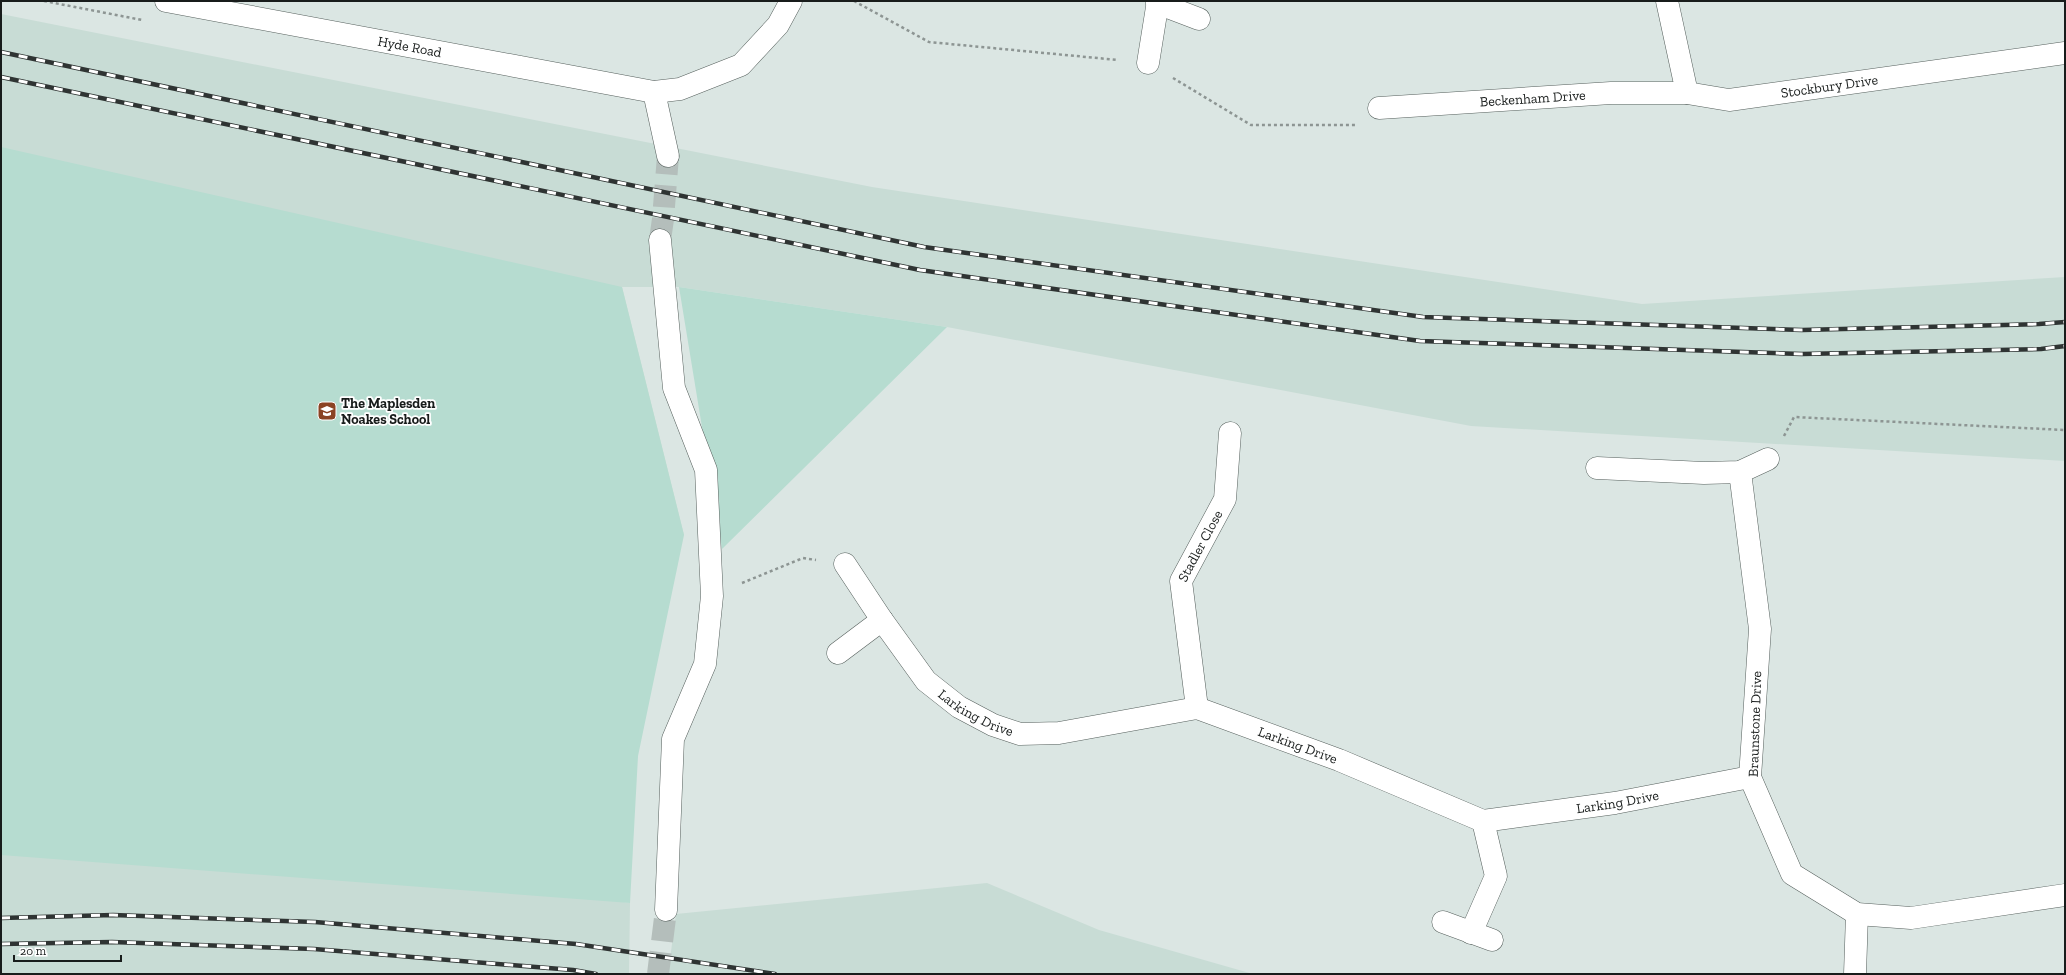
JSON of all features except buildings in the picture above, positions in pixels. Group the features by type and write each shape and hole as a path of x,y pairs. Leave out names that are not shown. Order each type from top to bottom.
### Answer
{"street":[{"name":"Hyde Road","path":"166,1 654,92 680,89 741,65 778,25 791,1"},
{"path":"1667,1 1686,93"},
{"path":"1148,63 1158,2 1199,19"},
{"name":"Stockbury Drive","path":"1686,93 1729,100 2065,53"},
{"path":"654,92 668,156"},
{"name":"Beckenham Drive","path":"1379,108 1611,93 1686,93"},
{"path":"660,240 674,388 706,470 712,596 705,664 674,739 666,910"},
{"name":"Stadler Close","path":"1196,708 1181,581 1225,499 1230,433"},
{"path":"1597,468 1704,473 1740,472 1768,459"},
{"name":"Braunstone Drive","path":"1740,472 1760,629 1750,777 1792,874 1857,914 1911,918 2065,895"},
{"name":"Larking Drive","path":"846,564 882,620 926,681 960,707 993,725 1020,734 1059,733 1196,708 1339,760 1482,821 1615,803 1750,777"},
{"path":"838,653 882,620"},
{"path":"1471,932 1496,876 1482,821"},
{"path":"1855,974 1857,914"},
{"path":"1443,922 1492,940"}],"path":[{"path":"1768,459 1782,441 1794,417 2065,430"},
{"path":"712,596 803,558 846,564"}],"shaded area":[{"path":"1,14 872,187 1642,304 2065,277 2065,461 1471,426 947,327 679,287 622,287 684,535 1,826"},
{"path":"138,831 630,903 629,974 1,974 1,838"},
{"path":"987,883 1099,930 1253,974 668,974 676,914"}],"green space":[{"name":"The Maplesden Noakes School","path":"1,147 622,287 684,535 638,756 630,903 1,855"},
{"path":"679,287 947,327 722,549"}],"tunnel":[{"path":"660,240 668,156"},
{"path":"658,974 666,910"}],"railway":[{"path":"1,52 924,247 1423,317 1802,330 2039,324 2065,322"},
{"path":"1,77 920,270 1420,341 1802,354 2041,349 2065,346"},
{"path":"1,918 113,915 315,922 576,944 775,974"},
{"path":"1,944 112,942 314,949 573,970 596,974"}],"place":[{"name":"The Maplesden Noakes School","path":"327,411"}]}
